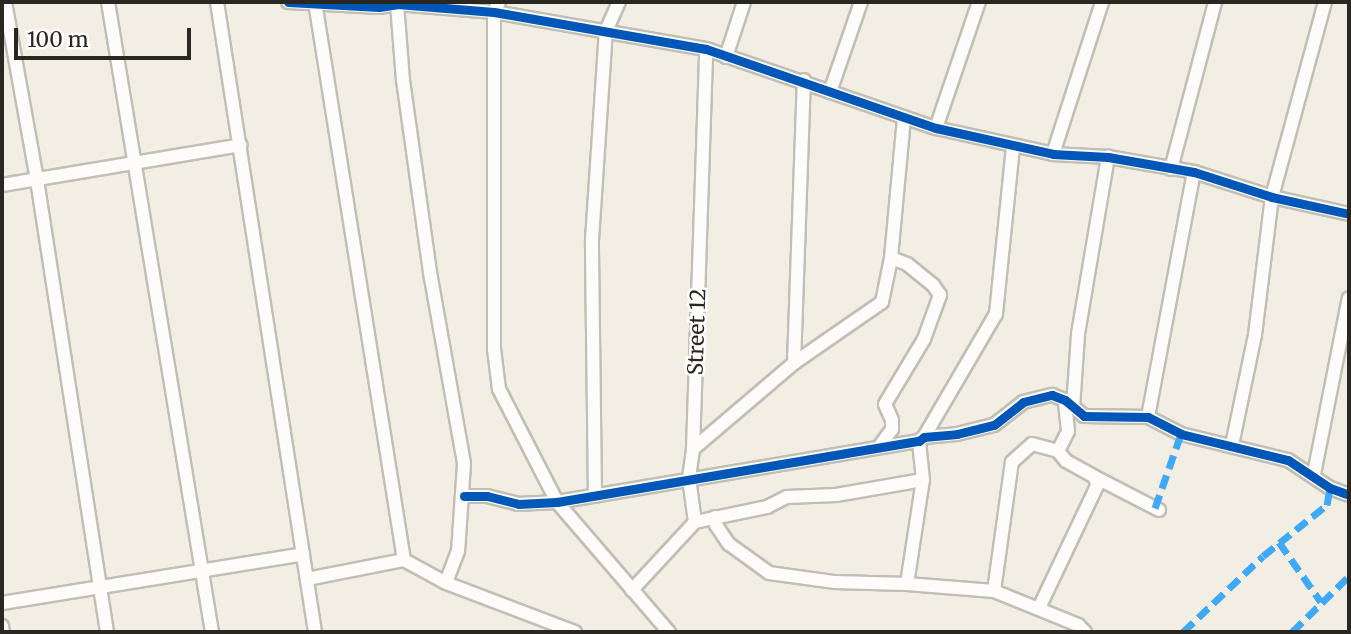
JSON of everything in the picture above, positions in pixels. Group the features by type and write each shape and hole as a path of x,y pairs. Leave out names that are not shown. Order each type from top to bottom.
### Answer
{"street":[{"path":"5,2 37,180 107,632"},
{"path":"108,2 212,632"},
{"path":"217,2 315,632"},
{"path":"288,2 497,7 706,50 804,80 904,118 1013,147 1053,154 1108,157 1194,172 1272,197 1349,214"},
{"path":"595,496 592,240 606,31 619,2"},
{"path":"726,57 744,2"},
{"path":"830,92 861,2"},
{"path":"936,128 979,2"},
{"path":"1053,154 1102,2"},
{"path":"1171,169 1215,2"},
{"path":"1232,445 1255,335 1272,197 1325,2"},
{"path":"315,3 351,212 404,560"},
{"path":"397,4 403,80 431,278 464,464 464,496 458,551 446,583"},
{"path":"497,7 494,349 499,388 557,502 669,632"},
{"name":"Street 12","path":"695,522 689,478 693,449 706,50"},
{"path":"794,363 804,80"},
{"path":"693,449 794,363 882,302 891,258 904,118"},
{"path":"2,186 241,145"},
{"path":"907,584 923,480 922,439 996,314 1013,147"},
{"path":"1058,451 1068,431 1078,334 1108,157"},
{"path":"1148,417 1194,172"},
{"path":"879,447 892,429 892,420 885,404 924,339 940,295 933,285 907,264 891,258"},
{"path":"1314,474 1349,298"},
{"path":"464,496 487,496 518,505 557,502 957,434 994,425 1023,402 1052,395 1084,416 1148,417 1181,434 1288,460 1314,474 1330,488 1349,495"},
{"path":"994,591 1012,462 1032,443 1058,451 1066,461 1159,510"},
{"path":"1039,608 1094,498 1095,477"},
{"path":"632,590 695,522 768,507 787,497 836,495 923,480"},
{"path":"715,517 716,525 729,544 769,573 835,582 994,591 1078,625 1085,632"},
{"path":"2,603 303,554"},
{"path":"307,579 404,560 446,583 575,632"},
{"path":"651,632 658,620"},
{"path":"2,626 3,632"}],"marked path":[{"path":"1155,508 1181,434"},
{"path":"1183,632 1263,556 1327,505 1330,488"},
{"path":"1279,542 1321,602"},
{"path":"1292,632 1349,576"}],"cycle path":[{"path":"288,2 379,7 397,4 494,12 706,49 936,128 1053,154 1108,157 1194,172 1272,197 1349,214"},
{"path":"464,496 487,496 518,504 557,502 919,441 924,437 957,434 994,425 1023,402 1052,395 1065,400 1084,416 1148,417 1181,434 1288,460 1330,488 1349,495"}]}
